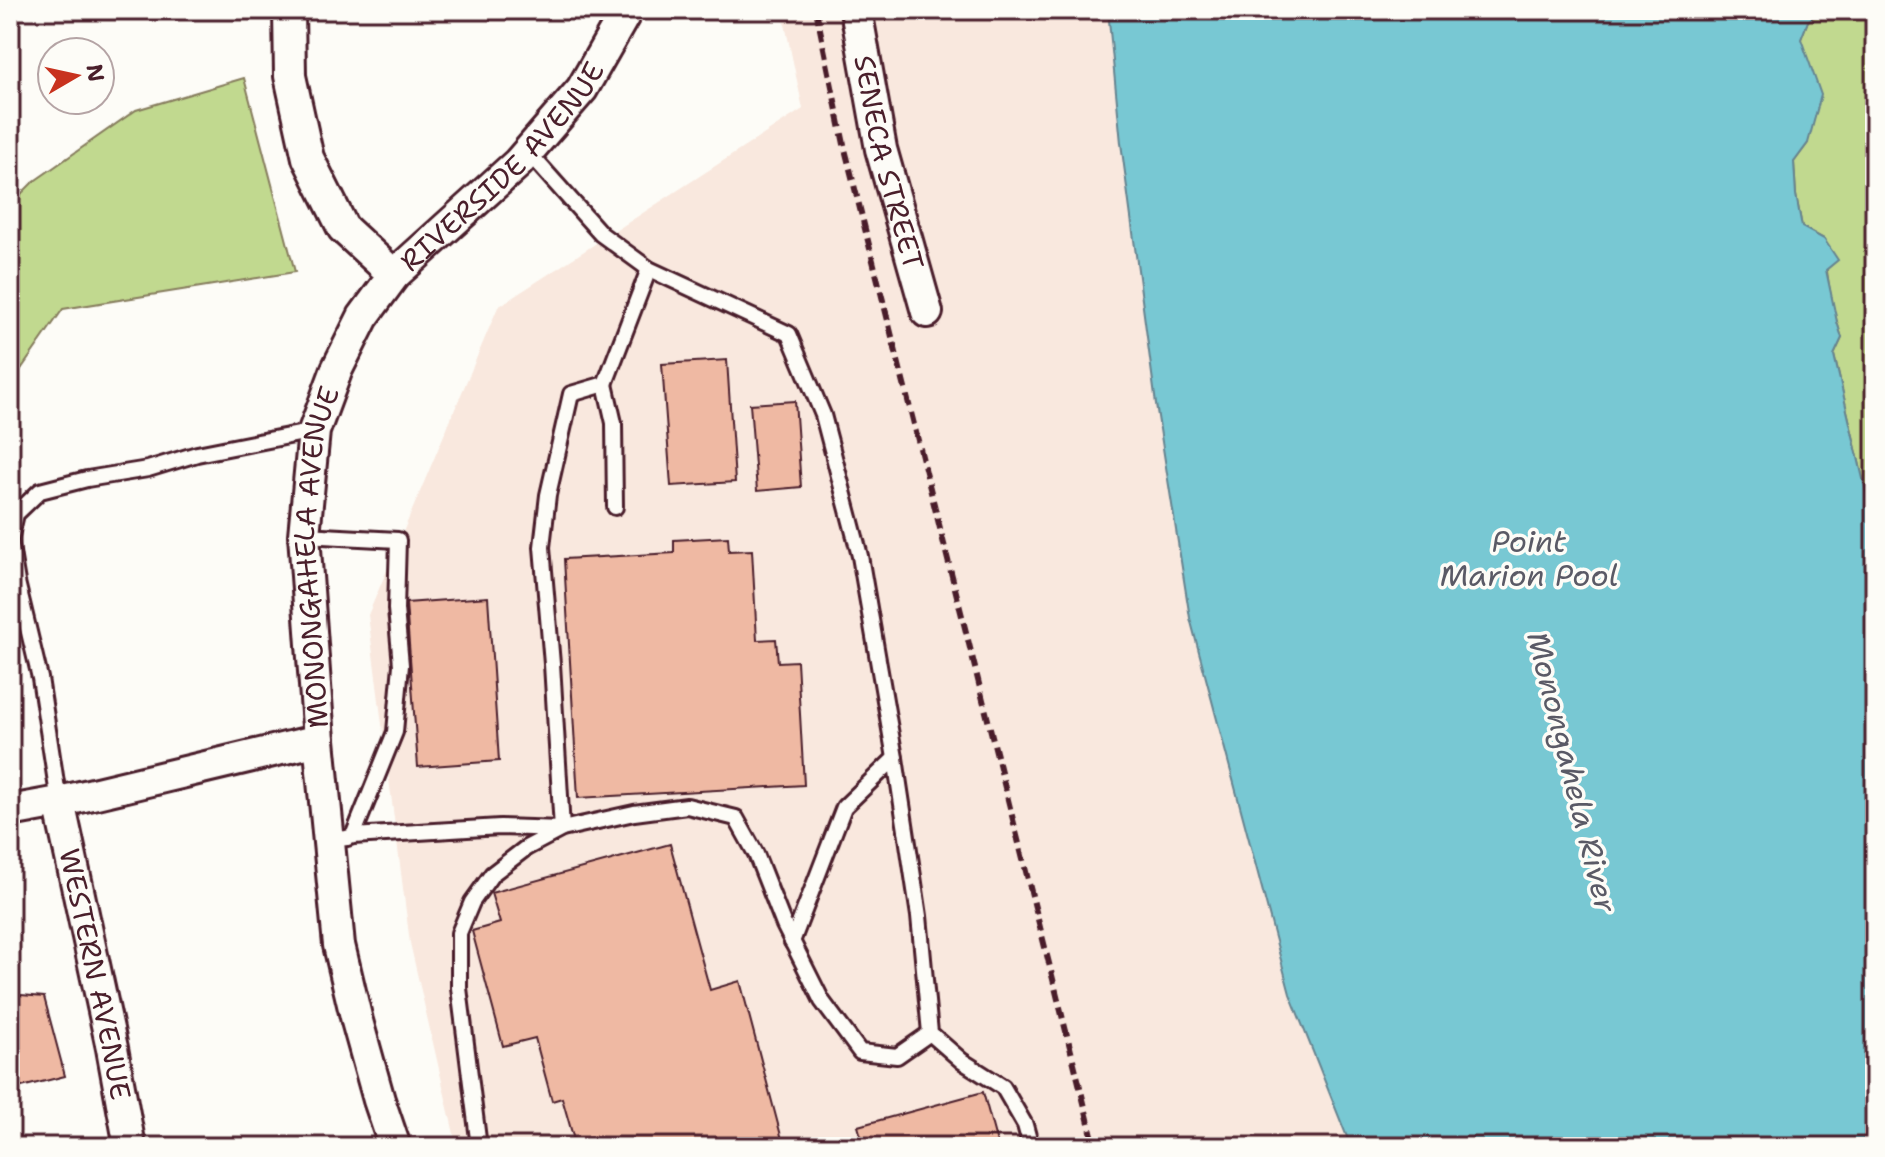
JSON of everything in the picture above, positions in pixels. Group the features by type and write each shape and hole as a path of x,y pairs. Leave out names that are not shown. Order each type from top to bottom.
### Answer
{"street":[{"path":"289,10 290,76 308,158 343,228 394,275"},
{"name":"RIVERSIDE AVENUE","path":"394,275 528,152 582,89 627,10"},
{"name":"SENECA STREET","path":"856,10 881,149 927,312"},
{"name":"MONONGAHELA AVENUE","path":"394,275 363,317 343,356 314,431 304,535 319,740 341,838 339,945 357,1021 395,1147"},
{"path":"10,811 319,740"},
{"name":"WESTERN AVENUE","path":"59,802 130,1147"}],"lane":[{"path":"528,152 601,234 649,269 789,334 823,415 860,556 919,916 930,1033 962,1061 1003,1087 1025,1125 1031,1147"},
{"path":"615,507 614,423 605,384 649,269"},
{"path":"562,829 542,547 548,495 571,394 605,384"},
{"path":"59,802 40,678 10,540 16,514 40,491 148,469 197,454 314,431"},
{"path":"304,535 398,540 396,609 401,665 395,732 341,838"},
{"path":"792,942 844,807 895,758"},
{"path":"341,838 500,827 562,829 634,813 687,806 736,818 756,854 792,942 822,1001 860,1052 897,1056 930,1033"},
{"path":"479,1147 459,988 459,933 472,902 492,874 526,848 562,829"}],"shaded area":[{"path":"782,10 1108,10 1121,143 1156,404 1190,618 1290,994 1351,1147 457,1147 410,943 368,615 498,307 803,109"}],"green space":[{"path":"1822,10 1875,10 1875,530 1834,355 1842,338 1830,289 1824,239 1802,227 1796,195 1794,162 1808,143 1801,39 1808,21"},
{"path":"244,78 295,272 63,309 10,385 10,205 33,182 136,110"}],"water":[{"name":"Point Marion Pool","path":"1108,10 1822,10 1808,21 1801,39 1821,95 1808,143 1794,162 1802,227 1824,239 1838,260 1826,270 1842,338 1834,355 1875,530 1875,1147 1351,1147 1290,994 1190,618 1156,404 1121,143"}],"building":[{"path":"727,360 735,482 671,486 662,364"},
{"path":"795,401 801,487 757,491 750,404"},
{"path":"728,537 729,551 752,550 757,640 776,639 778,662 797,661 804,785 578,798 564,559 674,553 674,540"},
{"path":"488,597 499,761 418,767 406,603"},
{"path":"670,844 710,990 740,981 784,1147 576,1147 562,1098 552,1101 535,1038 503,1046 472,931 500,923 491,893"},
{"path":"21,995 44,997 65,1076 10,1090 10,998"},
{"path":"983,1092 998,1147 864,1147 858,1126"}],"railway":[{"path":"816,10 845,149 1095,1147"}],"water label":[{"name":"Monongahela River","path":"1572,772"}]}
